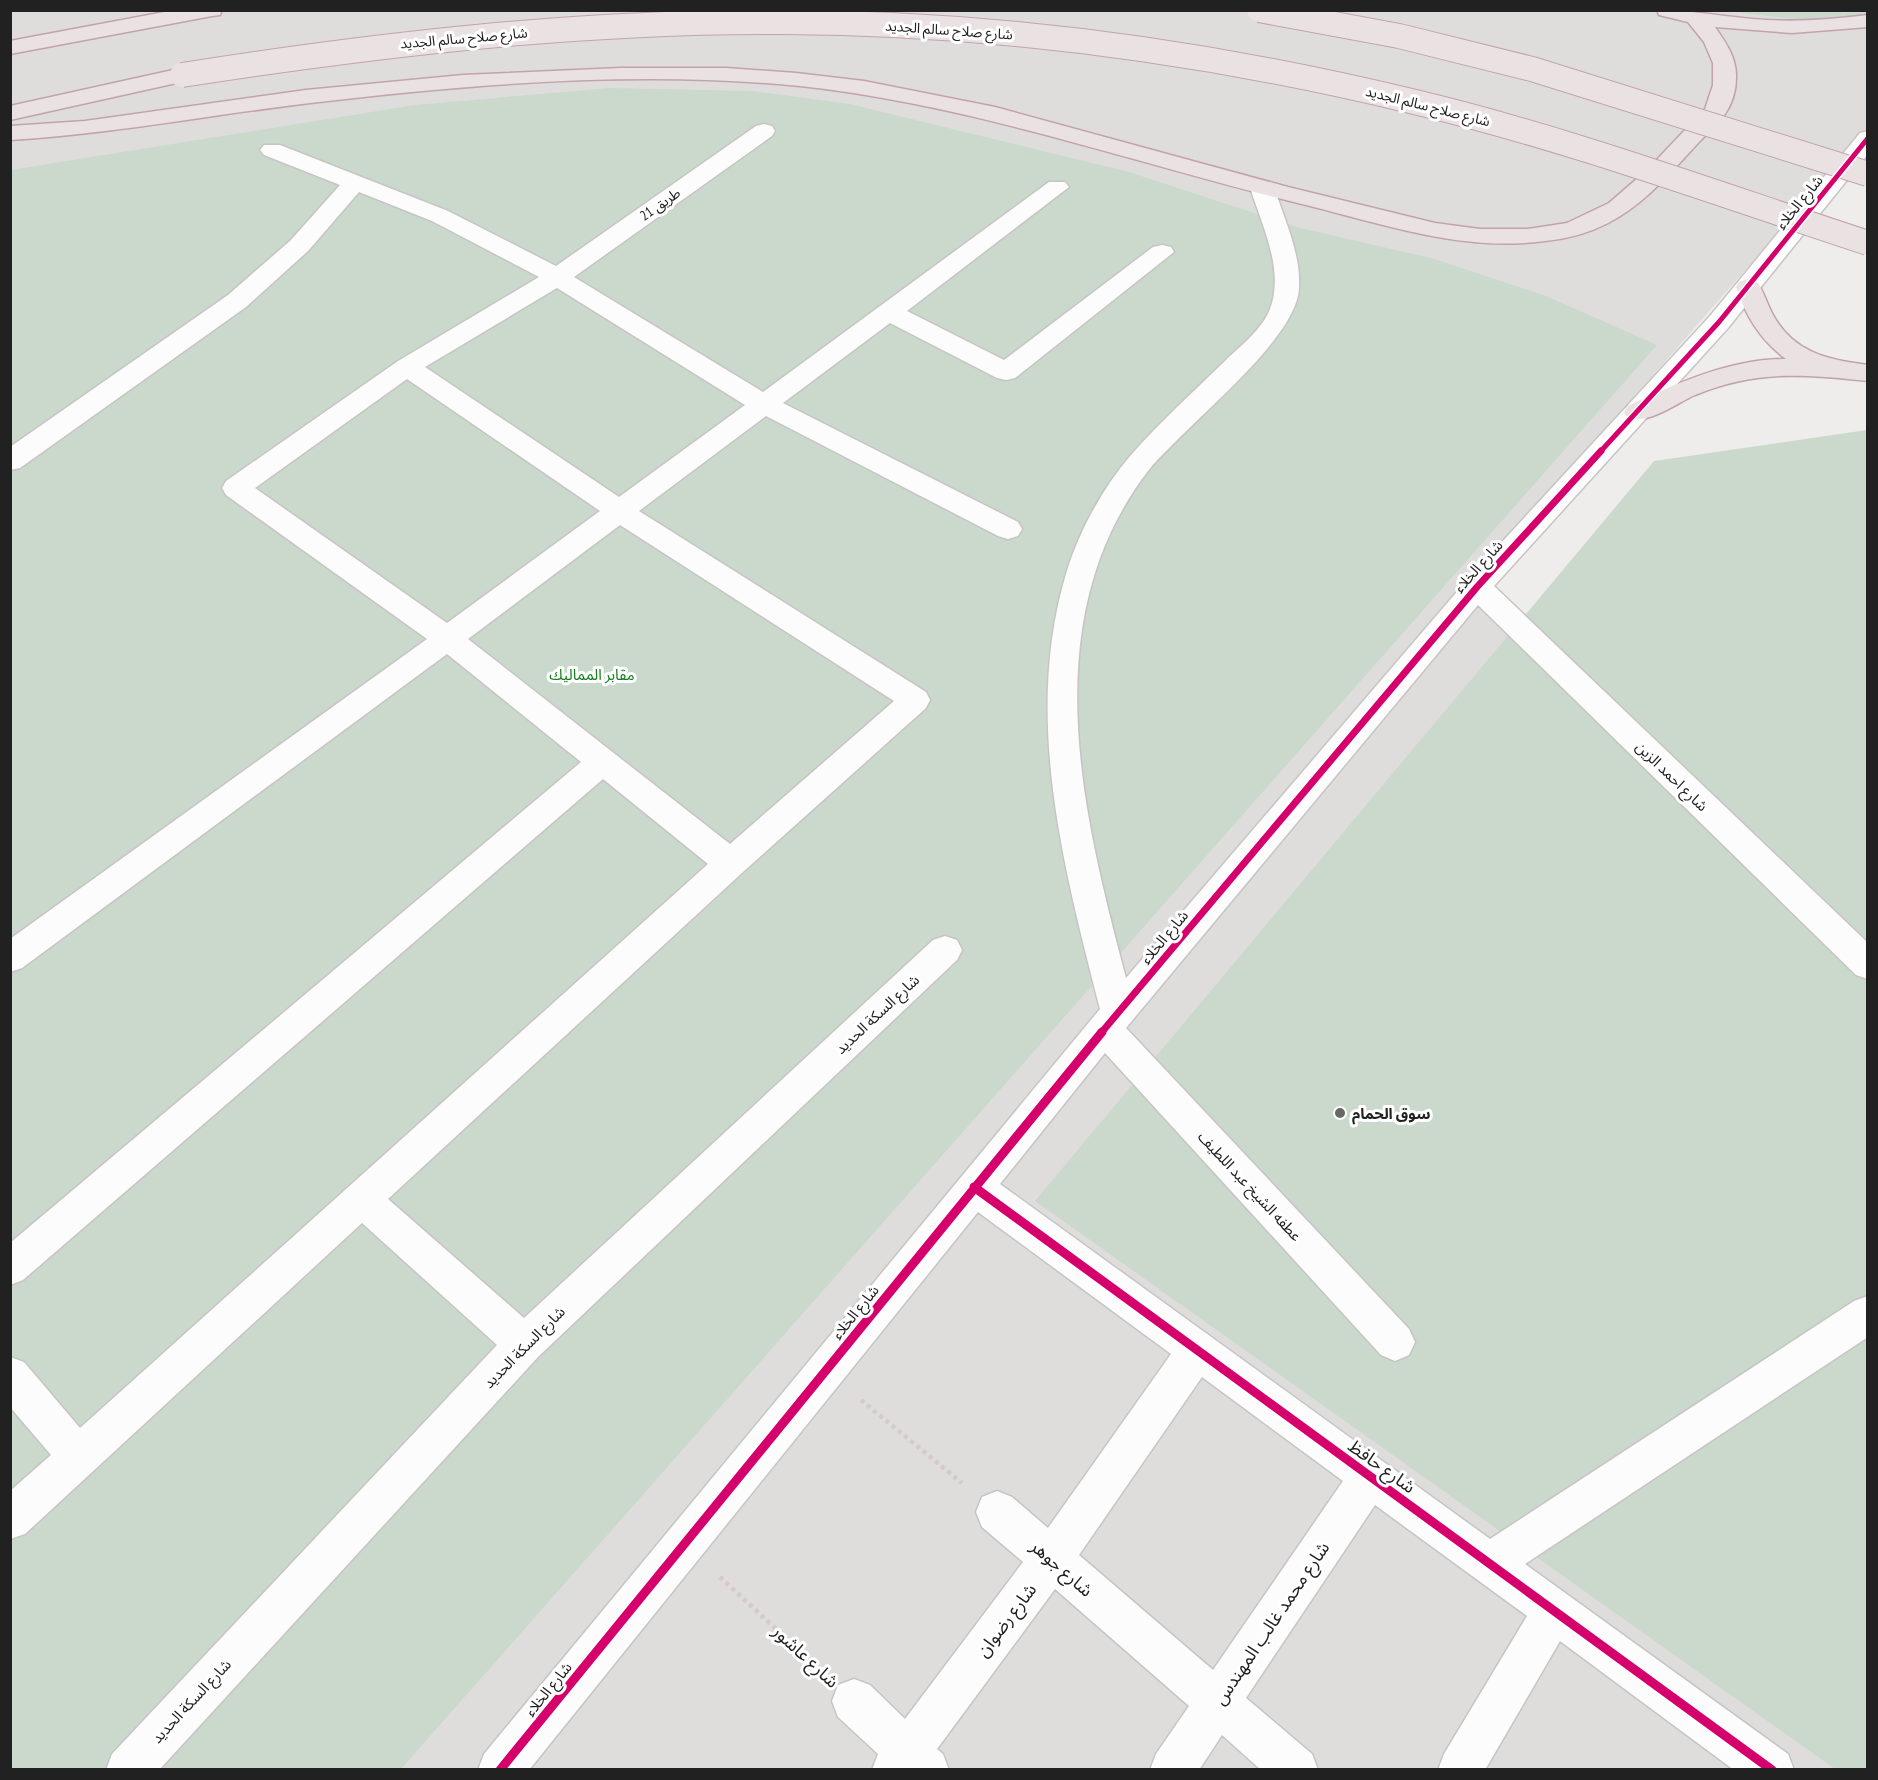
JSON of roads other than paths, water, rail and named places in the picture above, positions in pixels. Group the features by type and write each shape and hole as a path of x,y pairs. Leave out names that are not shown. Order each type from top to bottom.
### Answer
{"highway":[{"path":"37,42 117,10"},
{"path":"10,48 212,10"},
{"path":"1259,10 1420,40 1515,65 1604,90 1868,174"},
{"path":"1667,10 1697,19 1790,28 1868,21"},
{"path":"10,133 96,127 304,97 405,86 565,76 729,75 838,83 945,100 1045,124 1262,187 1462,234 1517,237 1546,234 1597,219 1630,197 1715,112 1724,94 1727,75 1723,56 1713,37 1697,19"},
{"name":"شارع صلاح سالم الجديد","path":"10,113 182,75 304,54 586,28 784,22 1009,34 1172,54 1411,101 1541,136 1868,243"},
{"path":"1748,287 1758,317 1777,340 1802,358 1827,369"},
{"path":"1637,412 1688,388 1761,367 1868,373"}],"street":[{"name":"طريق 21","path":"447,638 236,488 407,367 557,277 764,131"},
{"name":"شارع الخلاء","path":"500,1770 974,1187 1112,1021 1477,587 1748,287 1868,138"},
{"path":"272,150 420,206 557,277 762,403 1008,529"},
{"path":"10,461 237,301 299,246 355,182"},
{"path":"10,958 1057,187"},
{"path":"1112,1021 1077,835 1068,769 1063,707 1064,660 1069,616 1080,574 1096,536 1129,478 1150,451 1257,344 1278,318 1287,286 1286,268 1262,187"},
{"path":"887,311 1006,372 1162,252"},
{"path":"10,1519 731,863 915,700 619,511 407,367"},
{"name":"شارع احمد الزين","path":"1477,587 1868,964"},
{"path":"447,638 731,863"},
{"path":"10,1267 603,762"},
{"name":"شارع السكة الحديد","path":"128,1770 524,1344 945,950"},
{"name":"عطفه الشيخ عبد اللطيف","path":"1112,1021 1395,1342"},
{"name":"شارع حافظ","path":"974,1187 1490,1563 1762,1767"},
{"path":"363,1200 524,1344"},
{"path":"1490,1563 1868,1314"},
{"name":"شارع رضوان","path":"910,1763 1198,1350"},
{"path":"10,1376 78,1456"},
{"name":"شارع محمد غالب المهندس","path":"1172,1770 1370,1476"},
{"name":"شارع جوهر","path":"997,1512 1296,1770"},
{"path":"1460,1770 1554,1611"},
{"path":"854,1701 910,1763"}],"place":[{"name":"سوق الحمام","path":"1340,1113"}],"park label":[{"name":"مقابر المماليك","path":"592,674"}]}
